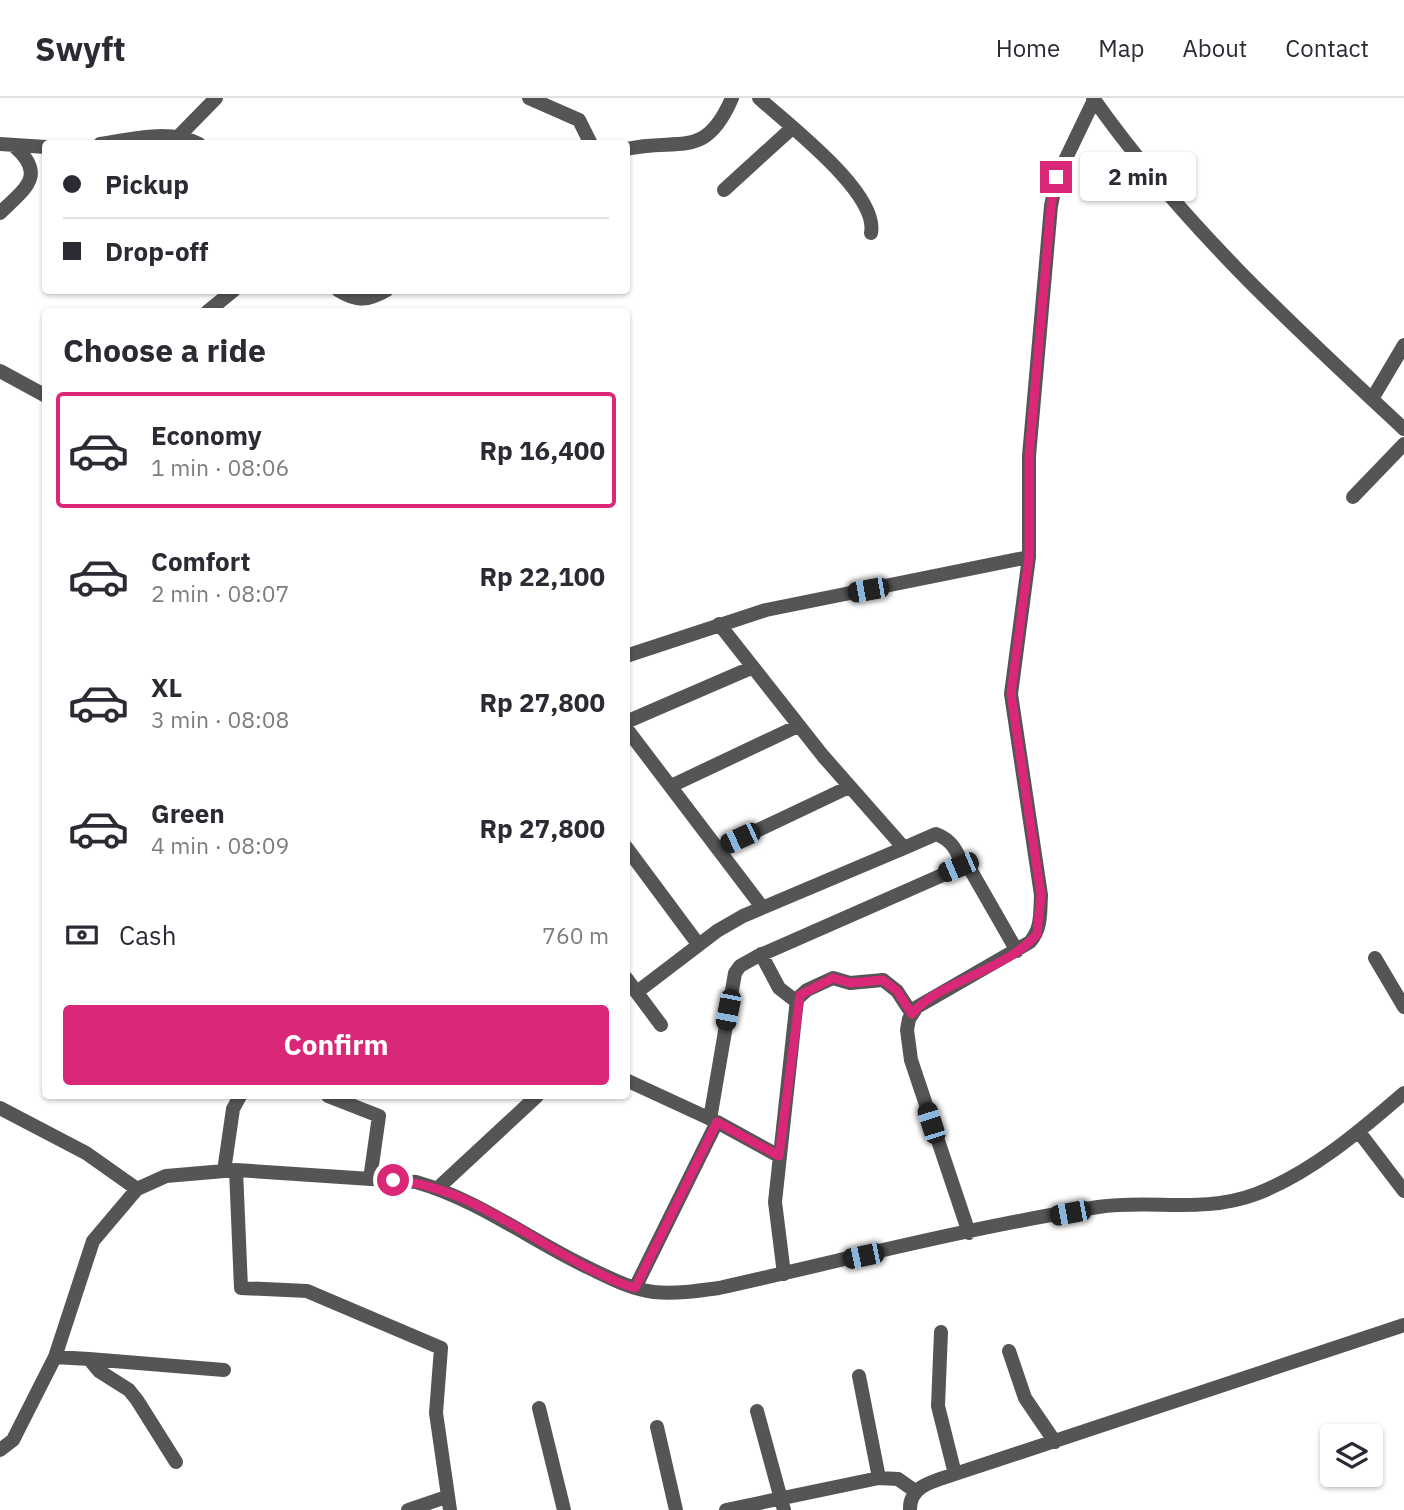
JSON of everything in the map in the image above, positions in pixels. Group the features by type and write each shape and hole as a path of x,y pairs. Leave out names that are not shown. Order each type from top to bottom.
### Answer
{"street":[{"path":"177,138 216,98"},
{"path":"529,98 579,120 589,140"},
{"path":"630,149 701,140 720,122 732,98"},
{"path":"759,98 837,170 856,192 870,216 871,233"},
{"path":"969,1233 911,1060 907,1030 912,1014 937,995 1017,951 1037,934 1040,912 1022,758 1012,714 1011,694 1029,557 1029,456 1051,206 1056,177 1094,99 1166,192 1245,276 1404,429"},
{"path":"724,190 791,129"},
{"path":"128,140 147,137 184,140"},
{"path":"0,144 42,148"},
{"path":"0,213 28,186 32,177 31,167 15,147"},
{"path":"212,308 229,294"},
{"path":"347,294 362,301 381,294"},
{"path":"367,308 381,294"},
{"path":"1372,399 1404,345"},
{"path":"0,371 42,394"},
{"path":"1353,498 1404,444"},
{"path":"630,655 766,610 1029,557"},
{"path":"719,624 798,726 904,848"},
{"path":"630,720 751,668"},
{"path":"671,786 798,726"},
{"path":"630,733 762,907"},
{"path":"719,849 849,787"},
{"path":"637,992 698,944 762,907 936,834 947,838 956,849 963,866 970,869 1017,951"},
{"path":"630,852 698,944"},
{"path":"635,1288 713,1121 735,973 740,966 761,954 963,866"},
{"path":"761,954 779,988 797,1002"},
{"path":"1375,958 1404,1007"},
{"path":"784,1274 775,1202 797,1002 807,990 833,978 850,983 883,980 897,991 912,1014"},
{"path":"630,983 661,1025"},
{"path":"630,1082 779,1156"},
{"path":"0,1450 13,1440 55,1357 93,1241 137,1189 166,1177 230,1170 416,1182 475,1204 559,1254 635,1288 683,1293 1114,1205 1189,1207 1222,1204 1272,1187 1359,1132 1404,1093"},
{"path":"238,1099 233,1109 230,1170 241,1288 307,1291 441,1348 436,1413 448,1504 408,1510"},
{"path":"336,1099 379,1116 370,1179"},
{"path":"438,1188 534,1099"},
{"path":"0,1108 86,1153 137,1189"},
{"path":"1359,1132 1404,1191"},
{"path":"910,1510 910,1500 915,1491 955,1474 1404,1325"},
{"path":"941,1332 938,1406 955,1474"},
{"path":"1009,1351 1024,1398 1055,1441"},
{"path":"55,1357 224,1370"},
{"path":"89,1359 99,1371 129,1390 176,1462"},
{"path":"859,1376 879,1478"},
{"path":"539,1408 564,1510"},
{"path":"757,1411 782,1504"},
{"path":"657,1427 676,1510"},
{"path":"726,1510 782,1504 879,1478 898,1479 915,1491"}],"route":[{"path":"393,1180 416,1182 444,1190 475,1204 559,1254 625,1286 635,1288 717,1122 779,1156 797,999 800,995 833,978 850,983 883,980 897,991 912,1014 917,1007 1017,951 1037,934 1041,895 1011,694 1029,557 1029,456 1039,327 1056,177"}]}
